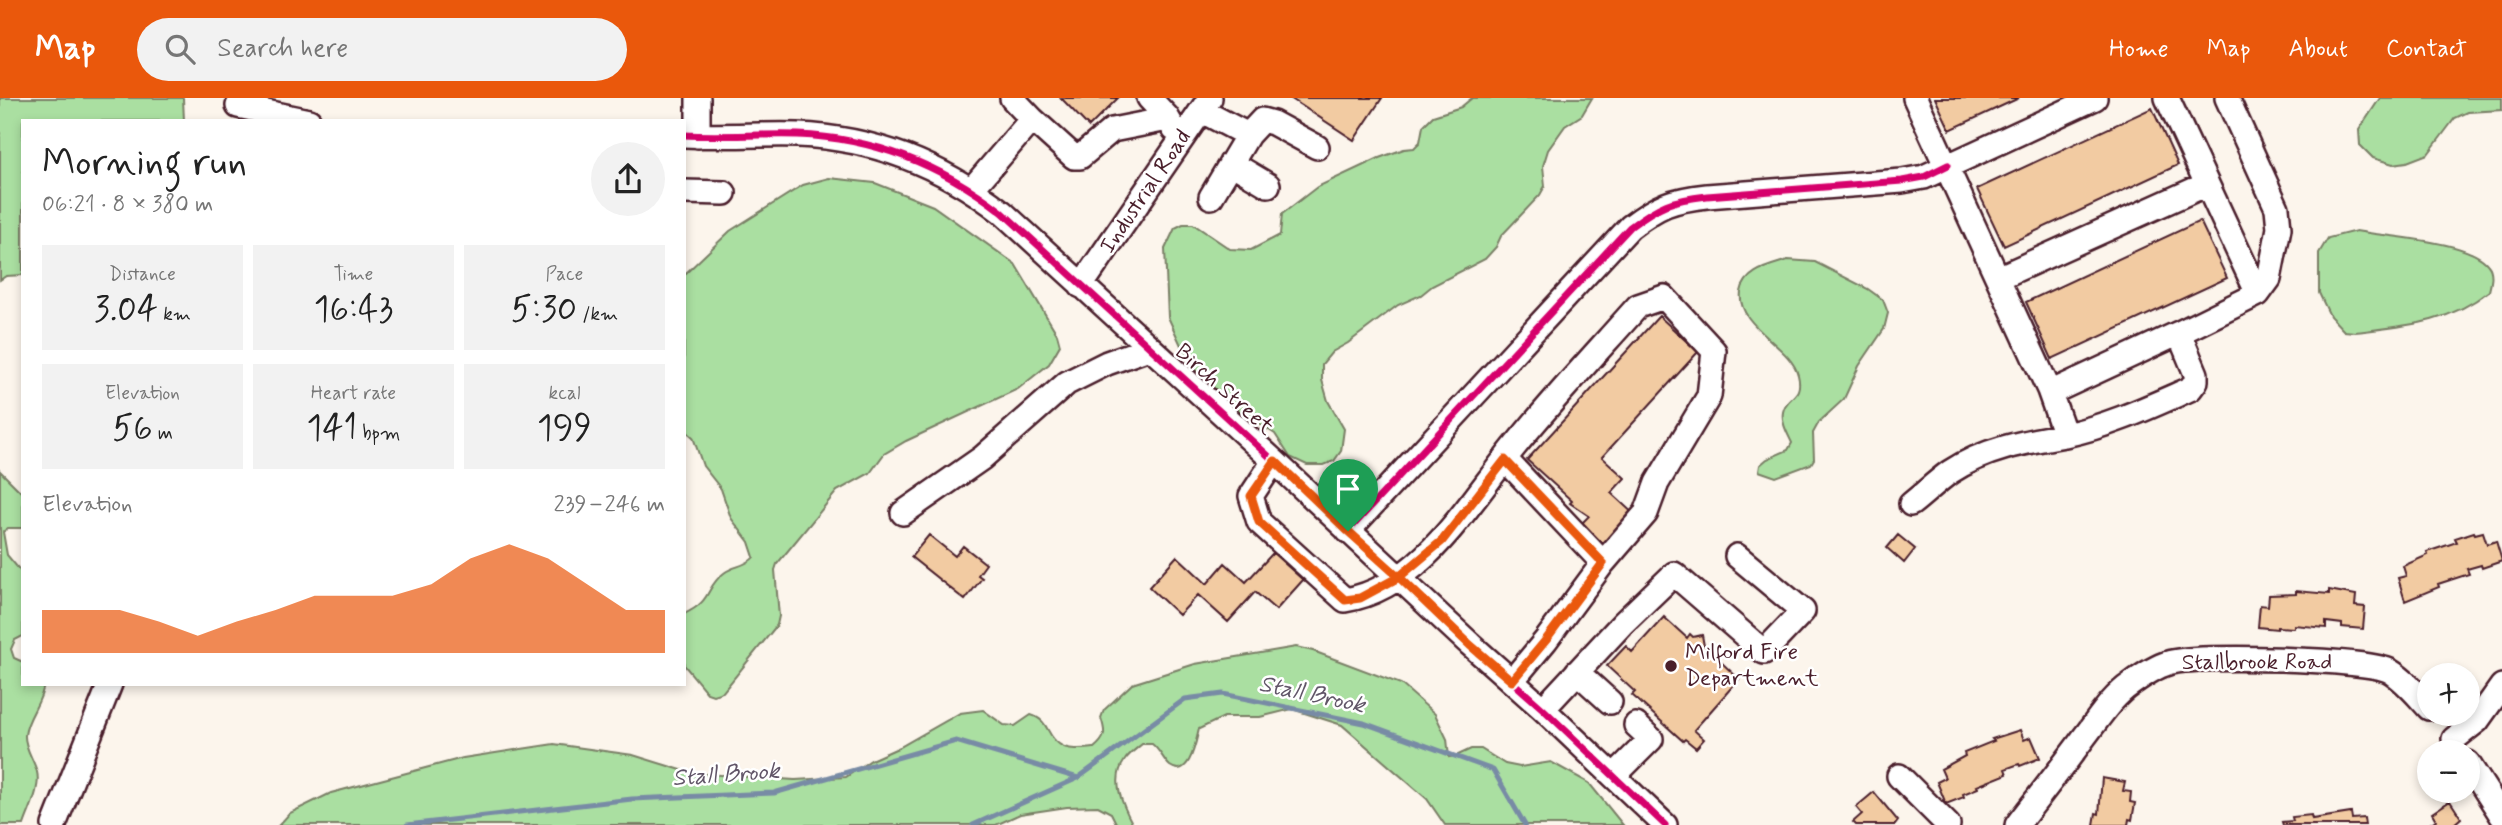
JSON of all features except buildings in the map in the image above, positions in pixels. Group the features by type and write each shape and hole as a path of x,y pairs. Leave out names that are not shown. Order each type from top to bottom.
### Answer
{"street":[{"path":"691,136 698,98"},
{"path":"1012,98 1074,157 1080,157 1112,130 1168,119"},
{"path":"1149,98 1168,119 1181,141"},
{"path":"1915,98 1948,165 2050,393 2065,435"},
{"path":"1348,531 1630,227 1661,205 1680,199 1707,196 1924,177 2095,98"},
{"path":"2167,98 2258,294"},
{"path":"2050,393 2258,294 2269,279 2279,228 2277,208 2227,98"},
{"path":"1206,104 1248,135"},
{"name":"Industrial Road","path":"1081,286 1206,104"},
{"path":"237,108 298,119"},
{"path":"972,189 1032,119"},
{"path":"1211,197 1248,135 1262,120 1273,123 1317,147"},
{"name":"Birch Street","path":"691,136 800,135 855,142 901,154 972,189 1002,212 1275,461 1470,645 1615,775 1665,825"},
{"path":"1231,163 1268,185"},
{"path":"1998,278 2207,184"},
{"path":"686,192 724,193"},
{"path":"1275,461 1251,496 1259,522 1345,600 1360,598 1399,577 1442,541 1505,460 1637,306 1664,297 1714,351 1709,396 1657,483 1646,513 1603,563 1555,629 1512,681"},
{"path":"1912,504 1950,473 1985,454 2009,446 2091,430 2130,416 2190,388 2196,381 2196,374 2179,333"},
{"path":"903,513 982,458 1067,383 1107,363 1149,348"},
{"path":"1505,460 1603,563"},
{"path":"1543,709 1674,574 1764,652 1803,611 1737,556"},
{"name":"Stallbrook Road","path":"2017,825 2108,706 2143,675 2168,663 2199,659 2358,664 2389,670 2417,695"},
{"path":"1577,671 1610,702"},
{"path":"54,825 109,686"},
{"path":"2463,740 2502,686"},
{"path":"1615,775 1651,739 1636,725"},
{"path":"1899,776 1948,825"},
{"path":"2480,782 2502,817"}],"green space":[{"path":"0,98 183,98 184,119 21,119 21,275 6,276 0,280"},
{"path":"1472,98 1592,98 1582,115 1565,126 1548,150 1543,166 1545,186 1540,195 1501,236 1496,247 1485,259 1398,305 1332,352 1322,364 1322,380 1328,401 1344,429 1341,451 1334,461 1324,465 1307,465 1290,457 1275,434 1232,406 1190,365 1168,317 1165,249 1175,228 1183,224 1193,224 1230,249 1251,250 1280,235 1282,214 1317,187 1379,158 1414,148 1420,142 1423,126 1433,116 1461,107"},
{"path":"2380,98 2502,98 2502,110 2468,112 2455,118 2428,154 2393,164 2373,158 2360,145 2359,130"},
{"path":"829,178 875,183 933,206 1015,264 1057,334 1060,345 1049,364 1018,389 906,441 884,454 870,473 837,491 777,564 777,625 723,692 713,695 707,693 686,667 686,613 700,604 724,573 754,557 749,542 731,518 721,489 703,466 693,437 686,431 686,273 730,231 803,185"},
{"path":"2356,231 2426,241 2464,250 2478,257 2490,268 2489,291 2458,310 2425,322 2355,332 2344,331 2330,316 2319,293 2319,253 2328,238"},
{"path":"1788,260 1815,262 1868,289 1883,300 1888,313 1884,329 1859,366 1844,399 1819,422 1813,433 1814,459 1811,464 1776,477 1759,471 1760,465 1788,450 1792,443 1784,424 1783,412 1787,402 1799,389 1798,375 1785,355 1747,315 1741,292 1743,285 1753,274"},
{"path":"0,471 21,492 21,528 8,528 3,532 7,555 21,572 21,637 15,640 11,649 14,658 21,661 21,686 43,686 25,735 36,767 36,792 24,825 0,825"},
{"path":"1296,647 1401,684 1435,714 1447,739 1449,757 1471,749 1481,749 1505,764 1520,767 1551,762 1589,783 1623,825 1445,825 1427,799 1342,725 1292,709 1260,717 1224,717 1199,729 1191,757 1183,768 1170,766 1152,744 1142,744 1125,760 1118,784 1133,825 1117,825 1111,813 1098,806 1067,807 1020,814 996,825 279,825 290,813 331,793 463,758 554,744 633,755 691,773 795,780 846,777 871,760 960,713 983,710 1004,725 1015,726 1031,715 1037,717 1062,746 1076,749 1094,748 1104,735 1101,718 1104,710 1132,684 1195,664"}],"waterway":[{"name":"Stall Brook","path":"973,825 1078,778 1185,699 1223,694 1364,723 1493,770 1525,825"},
{"name":"Stall Brook","path":"407,825 632,799 774,793 956,741 1078,778"}],"cycle path":[{"path":"686,135 798,135 854,142 906,157 932,168 1002,212 1543,709 1665,825"},
{"path":"1348,531 1630,227 1649,213 1674,202 1707,196 1902,181 1924,177 1948,165"}],"place":[{"name":"Milford Fire Department","path":"1671,666"}],"route":[{"path":"1348,531 1275,461 1251,496 1259,522 1345,600 1360,598 1399,577 1512,681 1603,563 1505,460 1442,541 1399,577 1348,531"}]}
